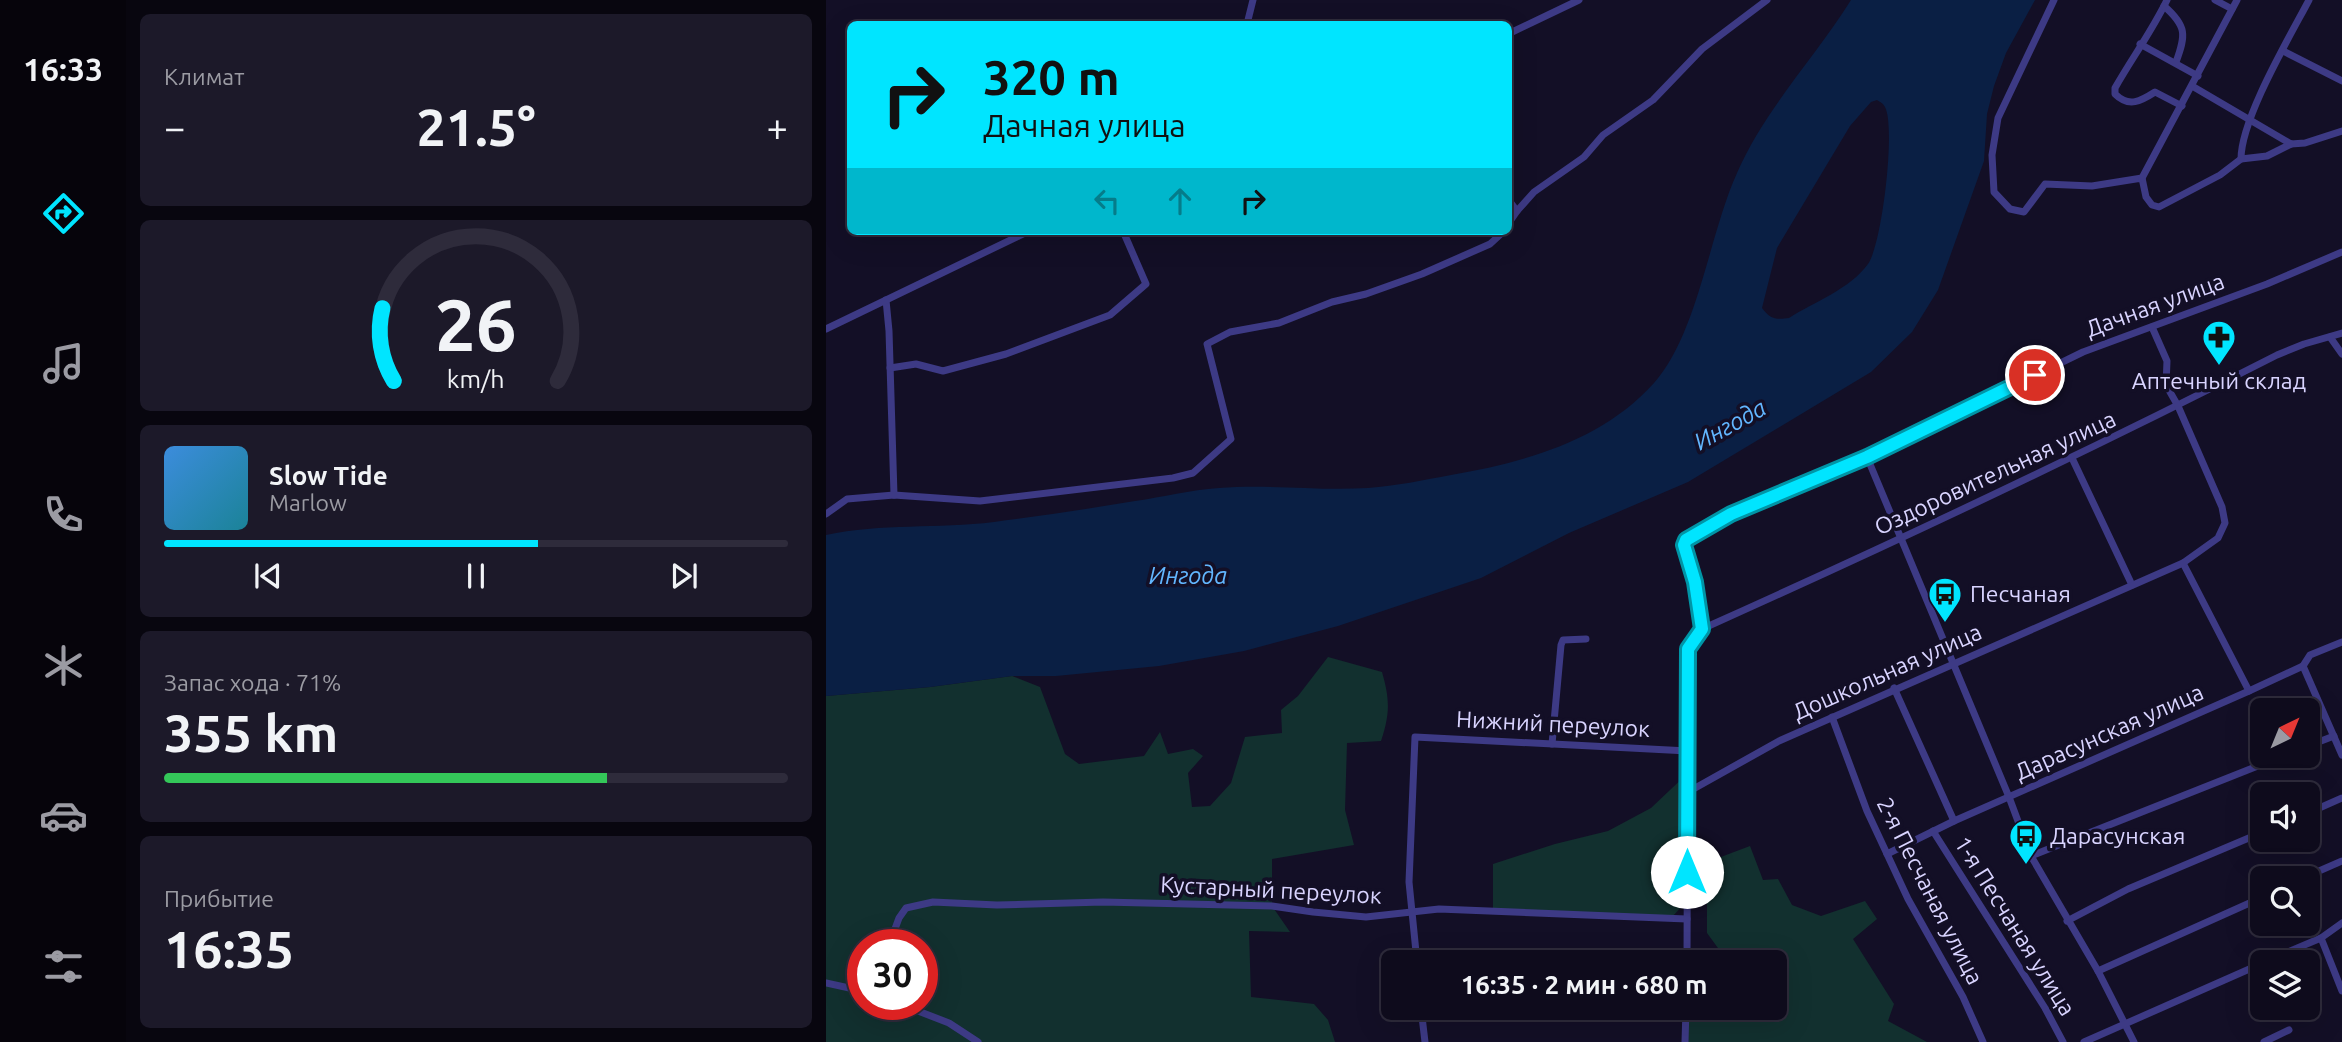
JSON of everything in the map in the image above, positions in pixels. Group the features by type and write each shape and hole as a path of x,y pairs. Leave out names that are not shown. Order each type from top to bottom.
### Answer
{"street":[{"path":"1248,21 1253,0"},
{"path":"1512,32 1579,0"},
{"path":"1512,218 1535,192 1584,157 1603,135 1653,100 1714,39 1767,0"},
{"path":"2054,0 1998,118 1992,155 1994,191 2010,209 2024,212 2045,184 2092,186 2142,178"},
{"path":"2215,0 2232,9"},
{"path":"2237,0 2142,178 2152,205 2159,207 2220,175 2241,159 2267,156 2291,144 2305,143 2342,131"},
{"path":"2241,159 2241,147 2250,118 2309,0"},
{"path":"2176,62 2184,40 2182,26 2165,3 2151,32 2140,44 2115,88 2115,94 2120,100 2139,102 2155,92 2182,106"},
{"path":"2140,44 2198,76"},
{"path":"2283,51 2342,81"},
{"path":"2192,86 2291,144"},
{"path":"1512,204 1517,211"},
{"path":"826,329 1021,235"},
{"path":"890,368 916,364 943,371 1006,354 1110,315 1146,284 1125,235"},
{"path":"826,514 847,499 894,495 980,501 1172,478 1193,473 1231,439 1208,344 1230,331 1279,323 1332,302 1366,294 1422,274 1490,244 1500,235"},
{"name":"Дачная улица","path":"1702,629 1695,582 1684,545 1686,540 1731,514 1867,457 2082,352 2342,253"},
{"path":"886,300 894,495"},
{"name":"Дошкольная улица","path":"1688,792 1779,741 1894,688 2183,563 2218,538 2225,523 2222,507 2178,406 2166,385 2167,361 2152,327"},
{"name":"Оздоровительная улица","path":"1702,629 1902,539 2072,458 2277,355 2342,333"},
{"path":"2330,337 2342,354"},
{"path":"1867,457 2031,856 2098,971 2134,1042"},
{"path":"2072,458 2132,584"},
{"path":"2183,563 2249,691"},
{"path":"1687,950 1688,649 1702,629"},
{"path":"1552,744 1560,645 1563,640 1586,639"},
{"name":"Дарасунская улица","path":"1887,854 1954,821 2303,666 2311,655 2342,642"},
{"path":"2303,666 2342,755"},
{"name":"1-я Песчаная улица","path":"1894,688 1954,821"},
{"name":"2-я Песчаная улица","path":"1832,717 1860,797 1908,899 1964,997 1983,1042"},
{"path":"2320,741 2334,736"},
{"name":"Нижний переулок","path":"1412,911 1409,881 1415,737 1688,751"},
{"path":"2031,856 2253,768"},
{"path":"2320,808 2342,798"},
{"name":"1-я Песчаная улица","path":"1933,831 2045,1007 2063,1042"},
{"path":"2067,921 2128,889 2250,837"},
{"path":"2320,871 2342,861"},
{"name":"Кустарный переулок","path":"895,929 906,908 933,902 997,905 1103,902 1272,906 1366,917 1439,909 1687,919"},
{"path":"2098,971 2250,903"},
{"path":"1412,911 1416,950"},
{"path":"2293,950 2321,938 2342,923"},
{"path":"2321,938 2342,991"},
{"path":"2084,1042 2250,969"},
{"path":"826,982 847,987"},
{"path":"938,1019 978,1042"},
{"path":"1422,1020 1425,1042"},
{"path":"1686,1020 1687,1041"},
{"path":"2264,1042 2289,1030"}],"green space":[{"path":"1328,657 1382,672 1388,699 1381,741 1347,743 1345,810 1354,845 1272,859 1272,906 1290,932 1249,931 1251,997 1314,1004 1328,1020 1335,1042 826,1042 826,696 930,687 1012,676 1040,687 1065,754 1079,764 1144,756 1160,732 1168,754 1193,749 1203,756 1188,773 1192,807 1210,806 1231,783 1245,737 1282,733 1281,710 1298,696"},
{"path":"1688,773 1687,901 1671,918 1493,913 1493,864 1555,844 1608,831 1651,808"},
{"path":"1750,846 1763,880 1778,879 1792,905 1821,916 1865,901 1877,919 1853,939 1894,1004 1888,1021 1927,1042 1687,1042 1688,1020 1787,1020 1787,950 1719,950 1707,933 1707,892 1689,890 1689,869"}],"water":[{"name":"Ингода","path":"1851,0 2035,0 2006,53 1994,86 1987,114 1984,161 1938,290 1912,332 1871,372 1688,482 1569,533 1481,578 1338,626 1244,651 1159,666 1056,676 1012,676 930,687 826,696 826,535 889,527 994,522 1219,488 1349,489 1399,484 1479,470 1534,455 1561,446 1611,420 1654,383 1669,362 1682,338 1727,198 1748,150 1761,127","holes":["1877,100 1885,107 1888,119 1888,160 1878,234 1868,264 1842,288 1789,318 1771,317 1762,308 1777,248 1850,126 1871,102"]}],"place":[{"name":"Аптечный склад","path":"2219,367"},
{"name":"Песчаная","path":"1945,624"},
{"name":"Дарасунская","path":"2026,866"}],"route":[{"path":"1687,872 1688,649 1702,629 1695,582 1684,545 1686,540 1731,514 1867,457 2035,375"}]}
